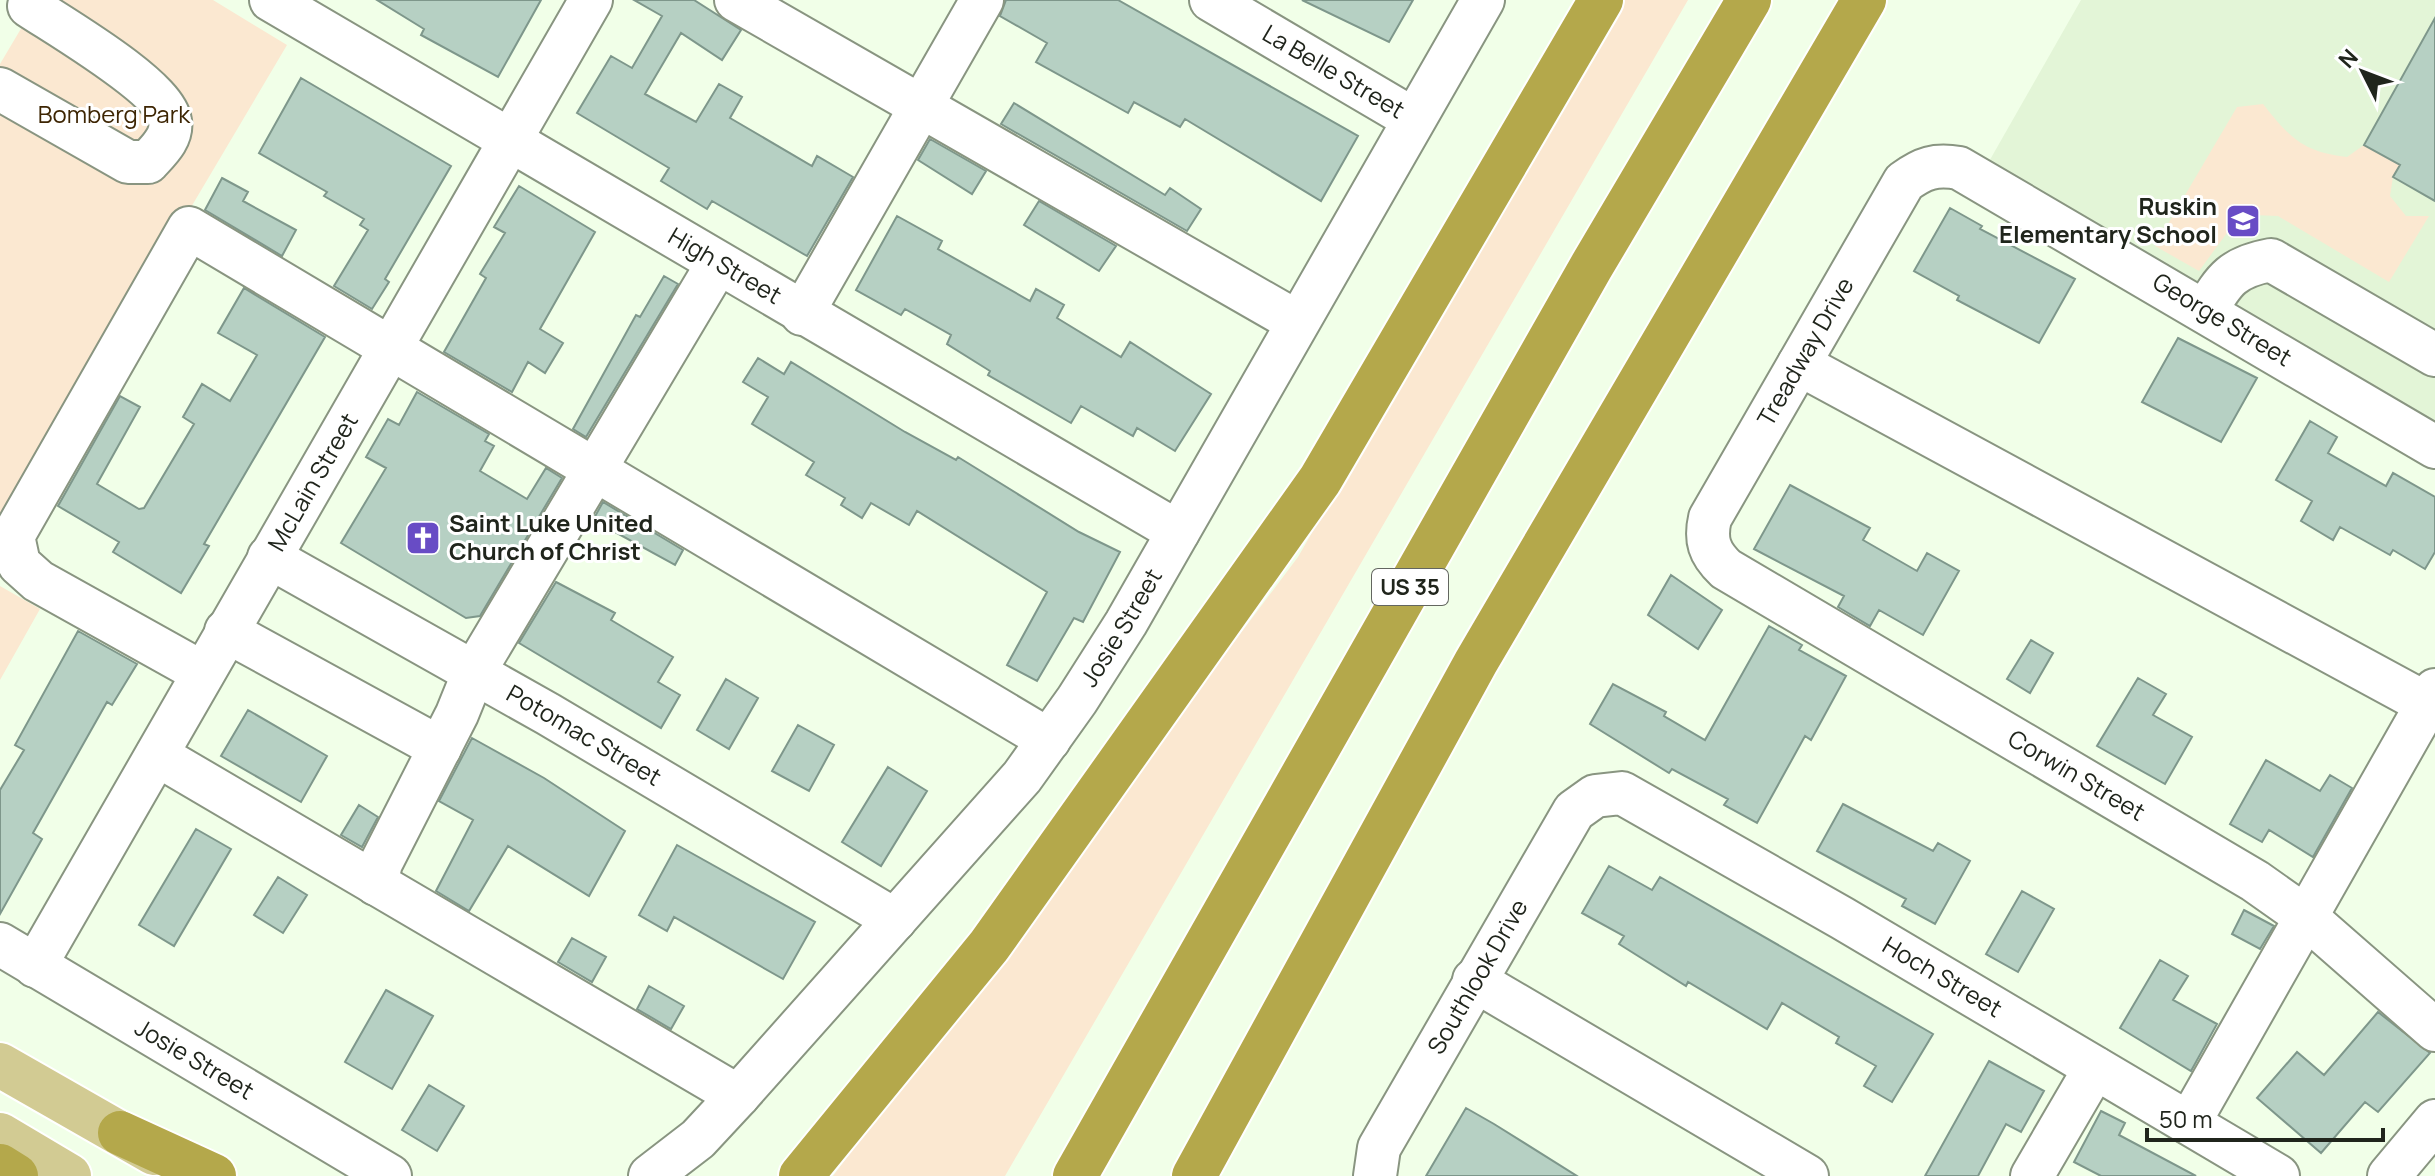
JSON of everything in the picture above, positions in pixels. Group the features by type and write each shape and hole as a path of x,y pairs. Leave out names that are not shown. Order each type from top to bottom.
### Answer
{"highway":[{"path":"801,1176 989,946 1320,480 1601,0"},
{"name":"US 35","path":"1075,1176 1591,267 1749,0"},
{"path":"1194,1176 1476,662 1864,0"},
{"path":"1216,1176 1303,978"},
{"path":"779,1176 844,1123"},
{"path":"120,1133 214,1176"},
{"path":"0,1166 16,1176"}],"main road":[{"path":"0,1065 194,1176"},
{"path":"0,1135 69,1176"}],"street":[{"name":"High Street","path":"271,0 508,142 1178,532"},
{"name":"McLain Street","path":"35,966 591,0"},
{"path":"736,0 1297,322"},
{"path":"802,314 982,0"},
{"name":"La Belle Street","path":"1211,0 1413,119"},
{"name":"Josie Street","path":"650,1176 698,1139 738,1096 1022,777 1049,740 1126,623 1483,0"},
{"path":"0,89 128,162 148,162 166,142 171,121 158,96 29,6"},
{"name":"George Street","path":"1921,170 1938,165 1959,168 2435,447"},
{"name":"Treadway Drive","path":"1707,542 1710,518 1904,182 1921,170"},
{"path":"203,673 38,581 19,564 13,536 189,228 1049,740"},
{"path":"2206,311 2223,281 2247,265 2271,260 2435,355"},
{"path":"376,884 381,863 440,748 474,672 718,263"},
{"path":"1799,364 2431,697 2189,1123"},
{"name":"Corwin Street","path":"1707,542 1714,557 1726,569 2255,881 2306,917 2435,1030"},
{"name":"Potomac Street","path":"269,557 474,672 895,920"},
{"path":"226,631 440,748"},
{"path":"157,755 738,1096"},
{"name":"Southlook Drive","path":"1375,1176 1379,1148 1574,811 1603,794"},
{"name":"Hoch Street","path":"1603,794 1631,796 2278,1176"},
{"name":"Josie Street","path":"0,944 390,1176"},
{"path":"1474,980 1807,1176"},
{"path":"2032,1176 2095,1068"},
{"path":"2389,1176 2435,1121"}],"shaded area":[{"name":"Ruskin Elementary School","path":"2081,0 2435,0 2435,447 1979,179"}],"green space":[{"name":"Bomberg Park","path":"38,0 213,0 287,45 0,530 0,64"},
{"path":"1619,0 1688,0 1005,1176 833,1176 1298,557"},
{"path":"2263,104 2281,126 2308,147 2347,157 2364,145 2400,165 2393,177 2390,196 2406,216 2429,216 2389,282 2278,216 2253,215 2235,222 2199,271 2155,246 2237,107"},
{"path":"0,586 40,609 0,680"}],"building":[{"path":"377,0 541,0 498,77 421,35 424,29"},
{"path":"634,0 694,0 741,30 722,60 681,33 645,94 696,122 719,84 742,97 730,118 812,166 817,156 853,177 807,256 712,201 707,209 661,181 669,168 577,113 611,56 632,68 662,16"},
{"path":"1006,0 1118,0 1358,136 1321,201 1185,119 1180,127 1134,102 1128,113 1036,62 1047,43 1000,16"},
{"path":"1302,0 1413,0 1389,42"},
{"path":"2435,18 2435,201 2393,177 2400,165 2364,145"},
{"path":"301,78 451,166 385,279 389,282 372,309 334,286 368,230 360,225 364,219 324,196 327,192 259,153"},
{"path":"1014,103 1165,195 1170,188 1201,209 1187,231 1001,124"},
{"path":"930,139 986,171 972,194 918,160"},
{"path":"222,178 248,192 243,201 296,230 282,256 205,210"},
{"path":"519,186 595,232 540,329 563,343 545,373 528,362 512,392 444,352 486,278 480,274 505,233 494,227"},
{"path":"1039,201 1116,246 1099,271 1024,225"},
{"path":"1950,208 1982,226 1980,229 2075,279 2039,343 1957,300 1959,296 1914,271"},
{"path":"897,216 942,241 938,249 1030,301 1036,289 1064,305 1057,318 1121,357 1130,342 1211,394 1175,451 1137,428 1133,436 1081,406 1071,423 988,375 990,371 947,344 951,335 905,309 901,315 856,290"},
{"path":"664,276 678,284 586,437 573,429 636,315 640,317"},
{"path":"244,288 325,337 204,544 209,546 181,593 113,552 119,542 58,506 120,396 140,407 97,484 139,509 144,508 194,424 183,417 202,384 230,401 257,355 218,333"},
{"path":"2178,338 2257,378 2221,442 2142,402"},
{"path":"758,358 784,374 791,362 905,432 956,460 958,457 1079,532 1120,552 1083,622 1074,618 1037,681 1007,665 1047,592 917,511 909,525 871,503 862,518 841,505 845,498 806,475 814,462 752,424 768,397 743,382"},
{"path":"417,392 489,434 485,441 494,446 480,471 527,499 546,468 562,478 480,616 466,618 341,543 386,468 366,457 388,419 399,425"},
{"path":"2310,421 2337,437 2328,453 2386,486 2393,473 2435,497 2435,552 2425,569 2393,550 2390,555 2340,527 2333,540 2301,521 2312,501 2276,480"},
{"path":"1790,485 1870,528 1863,540 1917,571 1927,553 1959,571 1923,635 1879,610 1870,626 1838,607 1844,596 1754,549"},
{"path":"603,502 683,550 675,565 593,520"},
{"path":"1671,575 1722,610 1698,649 1648,615"},
{"path":"556,582 615,613 611,620 673,657 658,682 680,695 661,728 519,643"},
{"path":"1769,626 1802,645 1799,650 1846,676 1811,740 1805,736 1757,823 1724,805 1728,799 1672,769 1669,773 1590,724 1613,684 1666,712 1664,716 1705,740"},
{"path":"78,631 137,664 112,705 107,702 33,833 42,839 0,914 0,790 24,750 15,745"},
{"path":"2031,640 2053,653 2030,693 2007,679"},
{"path":"2138,678 2166,694 2153,715 2192,737 2165,784 2097,746"},
{"path":"726,679 758,698 729,749 697,730"},
{"path":"248,710 327,756 301,802 221,756"},
{"path":"798,725 834,745 809,791 772,771"},
{"path":"472,738 544,778 625,831 589,896 508,846 469,911 436,891 473,820 439,801"},
{"path":"2266,760 2320,791 2330,775 2352,788 2313,857 2269,830 2262,842 2230,824"},
{"path":"888,767 927,791 881,866 842,842"},
{"path":"1843,804 1933,851 1938,843 1970,861 1935,924 1902,906 1906,899 1817,851"},
{"path":"359,805 378,817 362,847 341,835"},
{"path":"196,829 231,849 174,946 139,925"},
{"path":"677,845 815,922 783,979 674,917 667,931 639,915"},
{"path":"1609,866 1652,890 1660,877 1933,1034 1892,1102 1864,1086 1876,1066 1836,1043 1839,1037 1782,1003 1767,1029 1688,982 1686,986 1619,944 1624,936 1582,913"},
{"path":"278,877 307,895 283,933 254,915"},
{"path":"2022,891 2054,909 2018,972 1986,954"},
{"path":"2244,910 2274,926 2260,949 2232,934"},
{"path":"572,938 606,957 592,982 558,962"},
{"path":"2160,960 2188,976 2173,1000 2217,1024 2191,1071 2120,1028"},
{"path":"649,986 684,1006 671,1029 637,1009"},
{"path":"386,990 433,1016 392,1089 345,1062"},
{"path":"2378,1012 2430,1053 2378,1112 2365,1102 2321,1153 2257,1098 2297,1052 2324,1075"},
{"path":"1989,1061 2044,1091 2021,1132 2006,1124 1978,1176 1925,1176"},
{"path":"429,1085 464,1106 437,1151 402,1130"},
{"path":"1466,1108 1494,1124 1577,1176 1426,1176"},
{"path":"2101,1111 2125,1123 2119,1135 2196,1176 2101,1176 2074,1162"}],"place":[{"name":"Ruskin Elementary School","path":"2243,221"},
{"name":"Saint Luke United Church of Christ","path":"423,538"}]}
